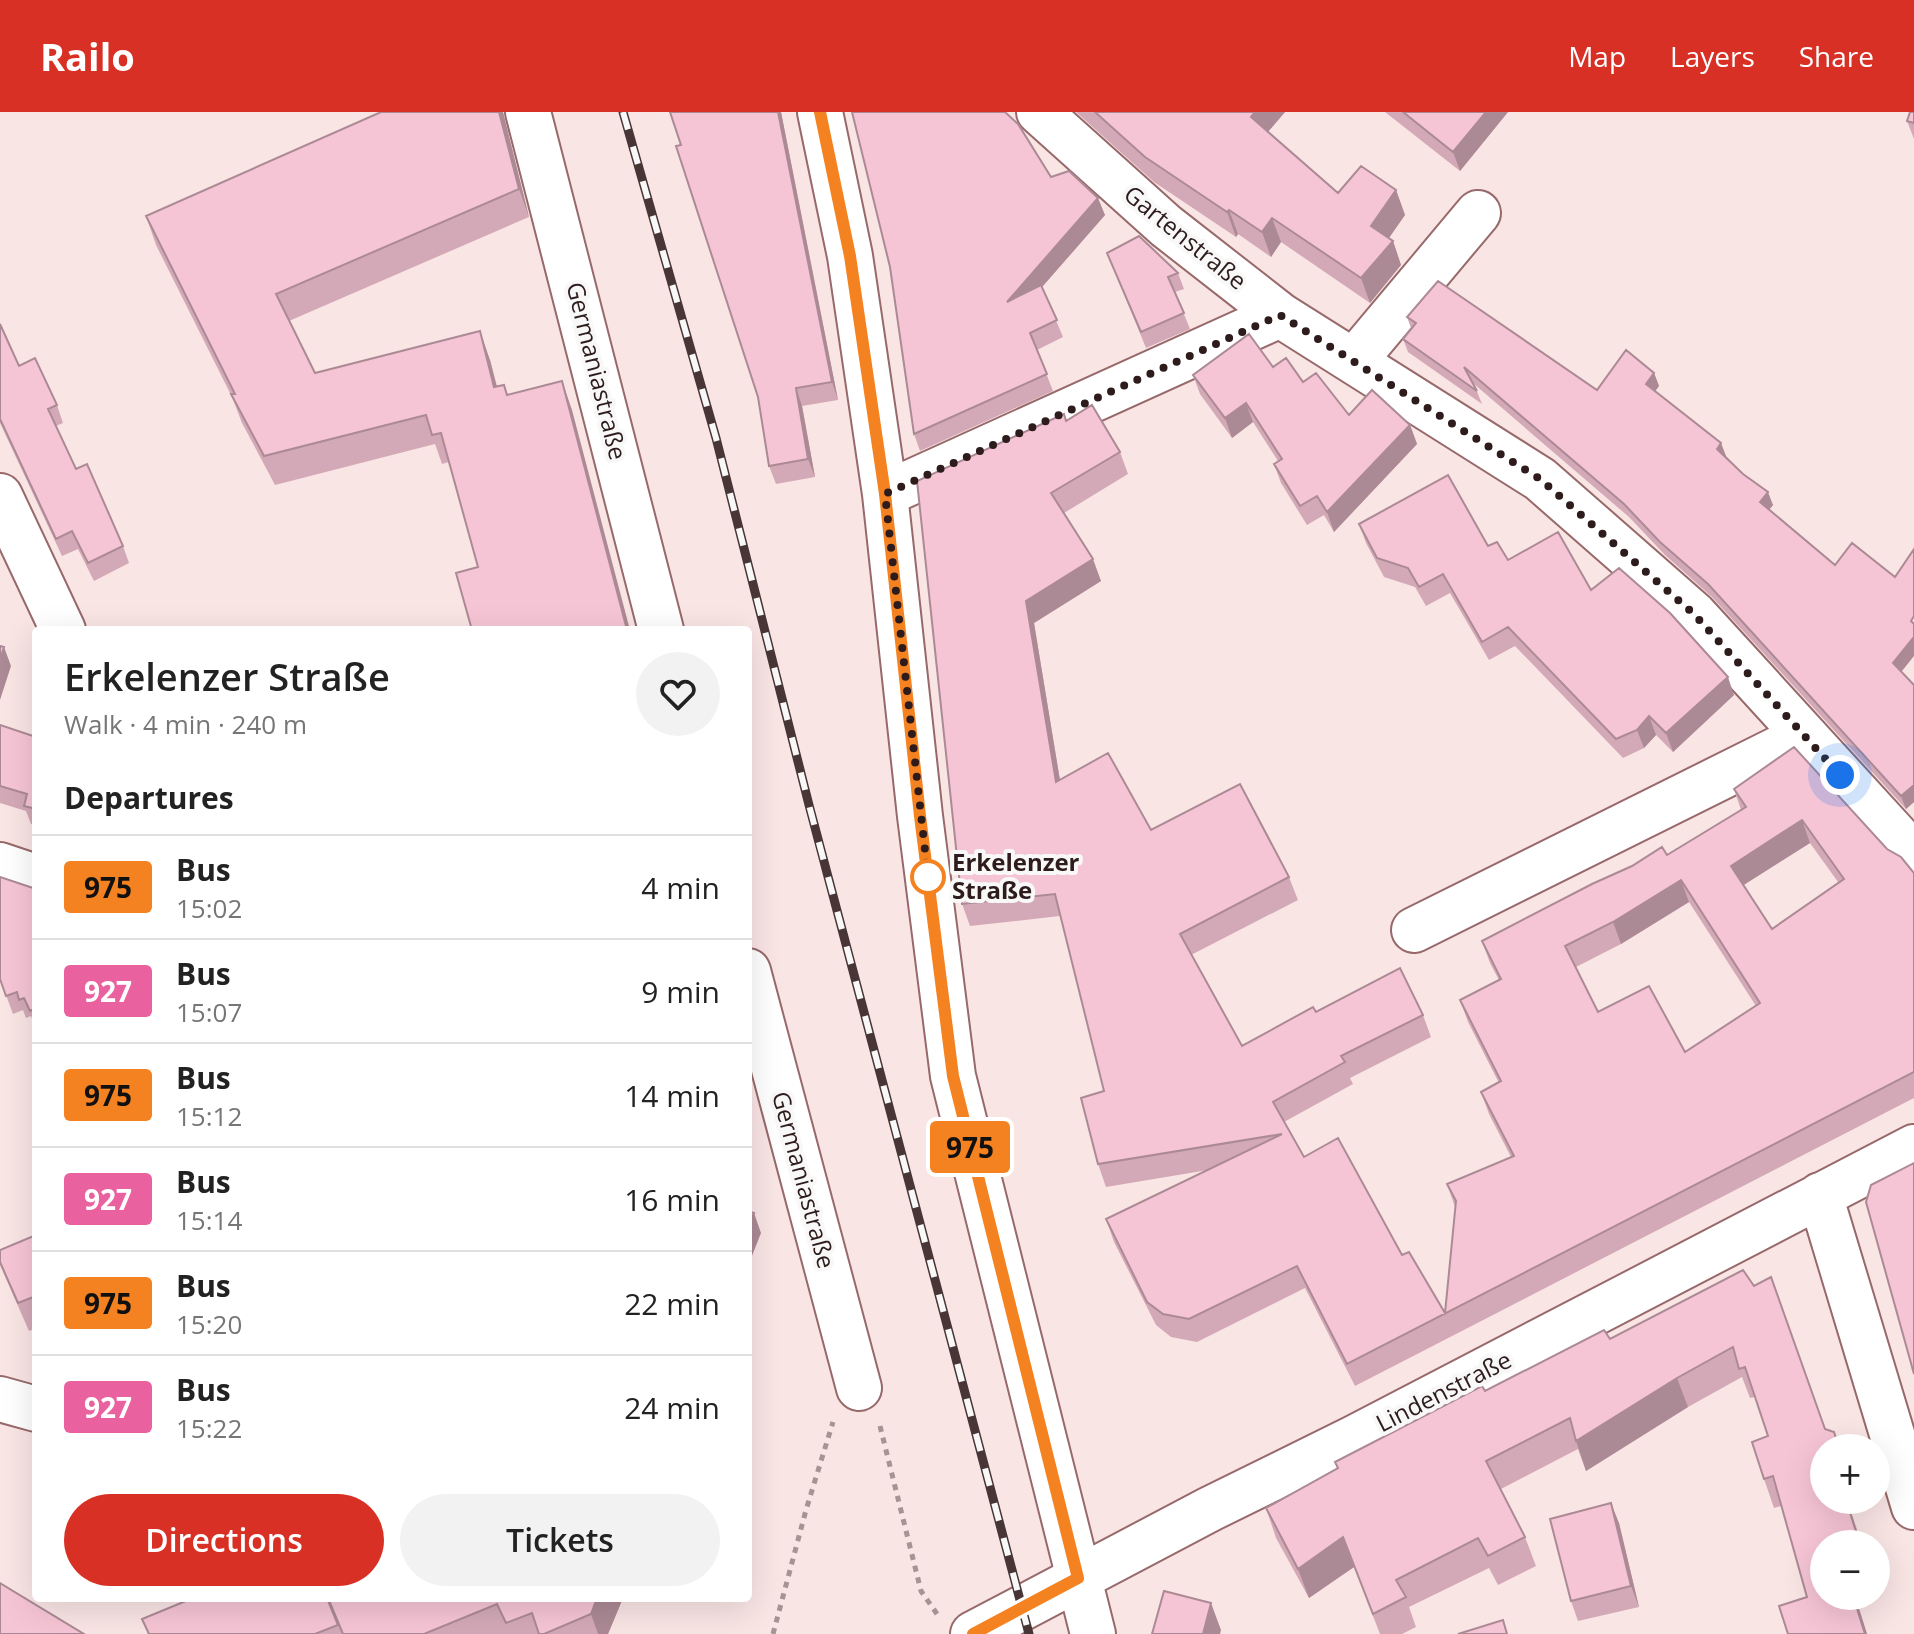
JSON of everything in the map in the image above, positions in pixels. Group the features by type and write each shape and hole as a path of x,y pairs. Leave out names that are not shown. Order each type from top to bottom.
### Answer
{"street":[{"name":"Germaniastraße","path":"528,112 660,626"},
{"path":"820,112 850,256 885,494 918,801 953,1076 1093,1634"},
{"name":"Gartenstraße","path":"1039,112 1166,226 1280,315 1540,479 1694,614 1914,855"},
{"path":"1354,361 1478,213"},
{"path":"885,494 1280,315"},
{"path":"0,496 61,626"},
{"path":"1414,930 1804,736"},
{"path":"0,865 32,876"},
{"name":"Germaniastraße","path":"752,1005 764,1106 859,1388"},
{"name":"Lindenstraße","path":"958,1629 1078,1578 1914,1147"},
{"path":"1820,1195 1914,1507"},
{"path":"0,1399 32,1408"}],"path":[{"path":"773,1634 835,1417 859,1388 877,1414 921,1591 958,1629"}],"building":[{"path":"381,112 499,112 519,189 276,294 315,373 480,331 494,387 504,385 507,395 562,381 626,626 471,626 456,573 478,567 441,433 432,435 426,415 264,456 146,216"},
{"path":"670,112 778,112 832,382 796,388 808,459 769,466 758,397 676,146 681,145"},
{"path":"852,112 1005,112 1018,124 1051,177 1069,171 1098,198 1007,302 1041,285 1057,320 1030,333 1047,374 914,434 890,267"},
{"path":"1095,112 1255,112 1251,117 1338,193 1361,166 1396,190 1371,226 1393,241 1361,278 1272,218 1262,232 1229,210 1227,212 1145,157"},
{"path":"1403,112 1486,112 1453,152"},
{"path":"1910,112 1914,112 1914,123 1907,121"},
{"path":"1139,236 1178,273 1168,277 1184,313 1141,332 1107,253"},
{"path":"1438,281 1597,390 1626,350 1654,373 1646,384 1721,443 1717,449 1768,492 1760,502 1835,565 1852,543 1895,577 1914,549 1914,616 1911,621 1914,637 1893,663 1914,685 1914,785 1901,796 1708,584 1660,542 1624,504 1464,367 1477,391 1403,339 1416,323 1407,317"},
{"path":"0,324 19,366 35,358 57,405 48,409 76,469 87,464 123,546 88,563 72,531 56,539 0,419"},
{"path":"1249,334 1273,367 1286,358 1303,382 1316,373 1349,415 1372,390 1410,425 1327,512 1317,496 1300,506 1274,464 1282,459 1246,403 1225,418 1193,375"},
{"path":"1092,405 1120,452 1051,493 1093,559 1026,601 1056,782 1108,753 1151,830 1240,784 1289,877 1180,934 1242,1046 1313,1007 1316,1012 1400,968 1423,1015 1341,1056 1345,1062 1273,1102 1304,1157 1338,1138 1402,1255 1409,1252 1445,1313 1456,1201 1447,1184 1514,1156 1481,1092 1501,1081 1460,1000 1501,979 1482,941 1632,866 1662,847 1667,855 1746,807 1734,789 1794,747 1887,849 1901,857 1914,873 1914,1072 1347,1364 1297,1266 1189,1319 1163,1314 1147,1302 1106,1219 1282,1134 1098,1164 1081,1098 1104,1091 1055,894 962,904 917,481 1064,414 1066,421","holes":["1802,820 1844,879 1772,929 1731,866","1681,880 1760,1003 1685,1052 1649,986 1598,1012 1565,946 1613,922"]},
{"path":"1448,475 1488,546 1497,542 1508,560 1558,532 1591,590 1619,568 1670,613 1728,677 1666,733 1649,716 1637,730 1616,739 1508,627 1482,642 1443,574 1419,587 1408,568 1377,558 1359,524"},
{"path":"0,725 32,736 32,808 24,806 27,794 0,786"},
{"path":"0,877 32,888 32,1010 24,998 19,1000 17,992 6,996 0,979"},
{"path":"1914,1163 1914,1374 1866,1202 1871,1185"},
{"path":"32,1237 32,1298 18,1303 0,1262 0,1250"},
{"path":"1743,1270 1754,1286 1771,1277 1825,1429 1835,1434 1810,1434 1810,1514 1850,1514 1856,1530 1810,1530 1810,1610 1857,1610 1865,1634 1788,1634 1779,1606 1807,1597 1773,1476 1764,1479 1752,1442 1768,1436 1745,1367 1739,1369 1733,1347 1576,1441 1570,1418 1486,1461 1525,1537 1488,1556 1478,1538 1396,1580 1406,1597 1373,1614 1343,1537 1298,1569 1266,1508 1338,1468 1335,1462 1482,1386 1485,1391 1604,1330 1610,1339"},
{"path":"1611,1503 1631,1586 1571,1601 1550,1519"},
{"path":"0,1583 84,1634 0,1634"},
{"path":"1164,1591 1211,1603 1203,1634 1152,1634"},
{"path":"183,1602 329,1602 338,1625 315,1634 149,1634 142,1619"},
{"path":"330,1602 596,1602 591,1614 544,1634 539,1634 532,1613 506,1623 497,1604 424,1634 343,1634"},
{"path":"1503,1620 1507,1634 1458,1634"}],"railway":[{"path":"623,112 716,438 809,805 1029,1634"}],"bus line":[{"name":"975","path":"820,112 850,256 885,494 920,816 953,1076 1078,1578 973,1634"}],"place":[{"name":"Erkelenzer Straße","path":"928,877"}],"route":[{"path":"928,877 885,494 1280,315 1540,479 1694,614 1840,775"}]}
